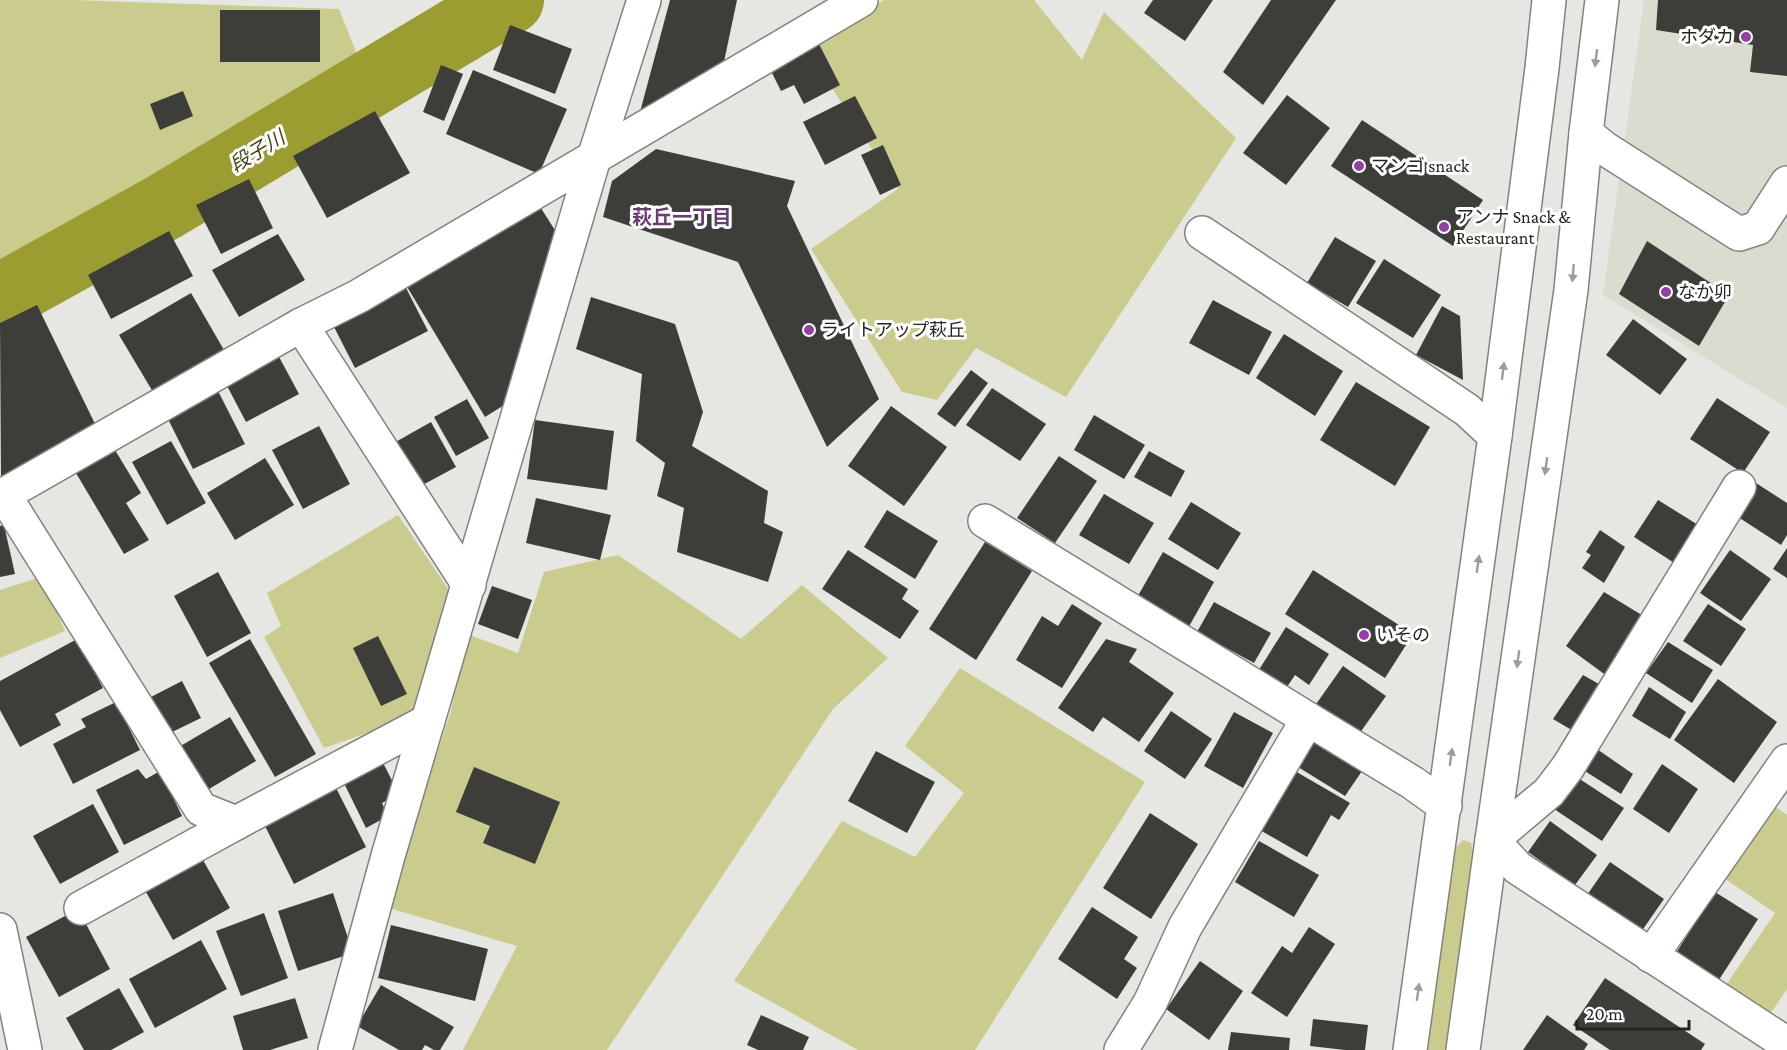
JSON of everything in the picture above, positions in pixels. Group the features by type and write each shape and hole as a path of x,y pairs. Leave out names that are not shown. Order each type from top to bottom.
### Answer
{"street":[{"path":"335,1050 388,856 594,158 644,0"},
{"path":"236,823 201,810 2,496 302,325 359,296 861,0"},
{"path":"1410,1050 1495,436 1549,0"},
{"path":"1463,1050 1491,840 1571,290 1602,0"},
{"path":"1586,133 1604,148 1739,234 1758,228 1787,183"},
{"path":"1202,233 1467,410 1495,436"},
{"path":"302,325 469,585"},
{"path":"1491,840 1549,792 1568,767 1739,487"},
{"path":"985,521 1413,783 1445,806"},
{"path":"1121,1050 1150,1003 1185,927 1308,718"},
{"path":"81,908 428,721"},
{"path":"1651,956 1787,761"},
{"path":"1491,840 1518,868 1787,1044"},
{"path":"0,930 25,1050"}],"shaded area":[{"path":"1644,0 1787,0 1787,408 1603,295"}],"green space":[{"path":"0,0 73,0 339,9 364,72 0,267"},
{"path":"884,0 1034,0 1082,60 1104,12 1236,138 1066,397 976,348 937,400 902,392 811,249 898,189 807,50"},
{"path":"398,515 455,599 419,715 324,748 264,637 281,626 267,593"},
{"path":"618,555 741,639 802,585 888,658 833,709 607,1050 463,1050 517,946 386,907 451,711 467,634 518,653 544,572"},
{"path":"41,577 65,631 0,658 0,590"},
{"path":"960,668 1145,782 975,1050 858,1050 734,981 842,821 915,857 964,793 905,746"},
{"path":"1773,805 1787,815 1787,989 1766,1020 1722,991 1775,913 1724,878"},
{"path":"1463,840 1471,843 1472,867 1447,1050 1428,1050 1453,856 1457,846"}],"building":[{"path":"670,0 737,0 721,76 640,112"},
{"path":"1153,0 1213,0 1185,41 1144,13"},
{"path":"1271,0 1336,0 1263,105 1223,72"},
{"name":"ホダカ","path":"1658,0 1787,0 1787,76 1750,72 1753,45 1656,30"},
{"path":"220,10 320,10 320,62 220,62"},
{"path":"510,25 572,49 555,94 493,70"},
{"path":"819,44 840,85 804,104 794,85 781,91 770,69"},
{"path":"441,65 463,74 444,121 423,112"},
{"path":"473,70 567,109 539,174 446,134"},
{"path":"183,91 193,116 160,130 150,104"},
{"path":"1287,95 1330,128 1286,185 1243,153"},
{"path":"855,96 877,138 825,165 803,122"},
{"path":"375,111 410,173 327,218 293,156"},
{"path":"1362,120 1483,200 1453,246 1331,166"},
{"path":"883,145 901,185 880,195 861,155"},
{"name":"ライトアップ萩丘","path":"656,149 795,181 787,206 879,399 827,447 738,262 603,217 612,181"},
{"path":"249,179 273,228 221,254 196,205"},
{"path":"539,205 558,235 509,402 485,417 406,285"},
{"path":"169,231 193,276 111,319 88,275"},
{"path":"278,234 305,280 239,317 212,270"},
{"path":"1335,237 1376,261 1348,307 1307,283"},
{"path":"1647,241 1729,295 1699,346 1619,294"},
{"path":"1384,259 1441,295 1413,338 1356,303"},
{"path":"405,286 428,331 355,368 332,323"},
{"path":"191,293 224,350 153,392 119,335"},
{"path":"591,297 675,324 703,412 692,446 768,491 764,523 783,532 768,582 677,552 684,508 657,496 665,463 636,441 642,374 576,349"},
{"path":"1213,300 1272,332 1249,375 1189,343"},
{"path":"37,305 99,432 1,479 0,323"},
{"path":"1442,306 1460,316 1463,380 1416,355"},
{"path":"1633,319 1687,359 1660,395 1606,355"},
{"path":"1284,334 1343,371 1315,416 1256,378"},
{"path":"278,355 299,394 246,422 225,382"},
{"path":"971,370 988,383 955,427 937,414"},
{"path":"1356,382 1430,427 1395,486 1320,440"},
{"path":"992,388 1046,424 1020,461 966,425"},
{"path":"218,391 245,444 193,469 167,417"},
{"path":"1717,398 1770,432 1743,473 1690,439"},
{"path":"467,399 489,438 456,456 434,417"},
{"path":"891,406 947,447 904,506 848,466"},
{"path":"1094,415 1145,445 1124,479 1074,450"},
{"path":"535,420 614,431 607,490 527,479"},
{"path":"431,422 456,467 417,488 392,444"},
{"path":"319,426 350,484 303,509 272,450"},
{"path":"171,441 206,503 167,525 132,462"},
{"path":"112,445 141,493 126,503 149,540 124,554 73,468"},
{"path":"1149,451 1185,471 1171,497 1134,477"},
{"path":"1059,456 1097,481 1055,543 1017,518"},
{"path":"265,458 294,505 235,540 207,493"},
{"path":"1756,483 1787,503 1787,535 1781,545 1735,515"},
{"path":"1104,494 1154,523 1129,564 1079,535"},
{"path":"536,498 611,515 600,560 526,543"},
{"path":"1658,500 1703,528 1679,566 1634,537"},
{"path":"1191,502 1241,533 1218,570 1168,539"},
{"path":"887,510 938,541 915,579 864,547"},
{"path":"4,525 15,574 0,577 0,526"},
{"path":"1600,530 1625,547 1604,583 1582,568 1591,555 1586,552"},
{"path":"985,542 1032,571 976,660 929,629"},
{"path":"1787,548 1787,578 1773,569"},
{"path":"848,550 908,589 902,599 919,611 900,639 822,589"},
{"path":"1730,550 1771,579 1741,621 1700,593"},
{"path":"1163,552 1214,582 1187,630 1135,601"},
{"path":"1313,570 1413,634 1385,678 1285,614"},
{"path":"218,572 251,633 207,657 174,596"},
{"path":"492,586 532,600 518,639 478,624"},
{"path":"1604,592 1645,617 1607,676 1566,646"},
{"path":"1214,602 1271,633 1254,663 1197,632"},
{"path":"1072,604 1102,623 1062,688 1016,660 1042,616 1058,626"},
{"path":"1708,604 1746,629 1721,666 1683,641"},
{"path":"1286,627 1329,654 1309,685 1295,675 1283,693 1255,676"},
{"path":"378,636 407,694 381,706 353,648"},
{"path":"77,639 103,688 55,714 61,725 20,747 0,710 0,681"},
{"path":"250,639 316,754 275,777 209,663"},
{"path":"1106,639 1137,649 1129,662 1174,693 1139,742 1103,717 1093,732 1058,708"},
{"path":"1668,642 1713,670 1692,703 1646,673"},
{"path":"1343,666 1386,696 1357,737 1314,707"},
{"path":"1583,675 1606,688 1575,732 1553,719"},
{"path":"1718,679 1777,722 1734,783 1674,740"},
{"path":"182,681 201,718 168,734 149,698"},
{"path":"1649,687 1686,712 1670,739 1632,716"},
{"path":"116,702 140,750 73,784 53,744 86,727 81,719"},
{"path":"1171,711 1212,739 1185,779 1144,751"},
{"path":"1234,712 1273,733 1243,788 1204,766"},
{"path":"230,717 256,761 204,792 177,748"},
{"path":"1314,741 1362,771 1345,796 1298,767"},
{"path":"1594,747 1633,774 1621,794 1580,768"},
{"path":"876,751 935,782 907,833 848,801"},
{"path":"381,759 399,794 382,803 388,816 366,828 341,777"},
{"path":"1662,764 1698,789 1669,833 1633,809"},
{"path":"474,767 560,802 535,864 483,843 490,826 456,812"},
{"path":"138,769 146,779 160,771 182,816 124,845 96,790"},
{"path":"1295,771 1350,803 1339,820 1331,815 1307,857 1260,830"},
{"path":"1575,776 1624,808 1602,841 1554,809"},
{"path":"333,782 366,847 294,884 261,818"},
{"path":"93,804 119,852 60,884 33,836"},
{"path":"1150,813 1198,844 1151,919 1103,888"},
{"path":"1550,821 1597,855 1575,885 1528,852"},
{"path":"1259,841 1319,875 1294,917 1235,882"},
{"path":"203,860 230,908 173,940 146,892"},
{"path":"1610,862 1664,899 1641,932 1587,895"},
{"path":"1715,892 1758,919 1717,983 1674,956"},
{"path":"333,893 353,953 298,971 278,911"},
{"path":"1092,907 1138,937 1124,959 1137,968 1117,999 1058,959"},
{"path":"78,909 110,969 59,997 26,937"},
{"path":"264,913 288,978 241,996 216,931"},
{"path":"391,925 488,949 475,1001 378,978"},
{"path":"1309,927 1335,944 1287,1017 1251,993 1282,946 1292,953"},
{"path":"201,940 227,989 155,1028 129,979"},
{"path":"1200,961 1243,991 1209,1040 1166,1009"},
{"path":"1605,978 1705,1044 1701,1050 1610,1050 1573,1025"},
{"path":"381,985 454,1027 440,1050 434,1050 425,1045 422,1050 399,1050 357,1026"},
{"path":"119,988 144,1032 111,1050 84,1050 66,1018"},
{"path":"295,998 308,1038 270,1050 243,1050 233,1016"},
{"path":"761,1015 809,1037 803,1050 758,1050 747,1045"},
{"path":"1547,1015 1588,1044 1584,1050 1523,1050"},
{"path":"1313,1019 1368,1025 1365,1050 1310,1046"},
{"path":"1231,1032 1290,1038 1289,1050 1228,1050"}],"waterway":[{"name":"段子川","path":"0,298 164,207 510,0"}],"place":[{"name":"ホダカ","path":"1746,37"},
{"name":"マンゴ snack","path":"1359,166"},
{"name":"アンナ Snack & Restaurant","path":"1444,227"},
{"name":"なか卯","path":"1666,292"},
{"name":"ライトアップ萩丘","path":"809,330"},
{"name":"いその","path":"1364,635"}],"district":[{"name":"萩丘一丁目","path":"682,217"}]}
